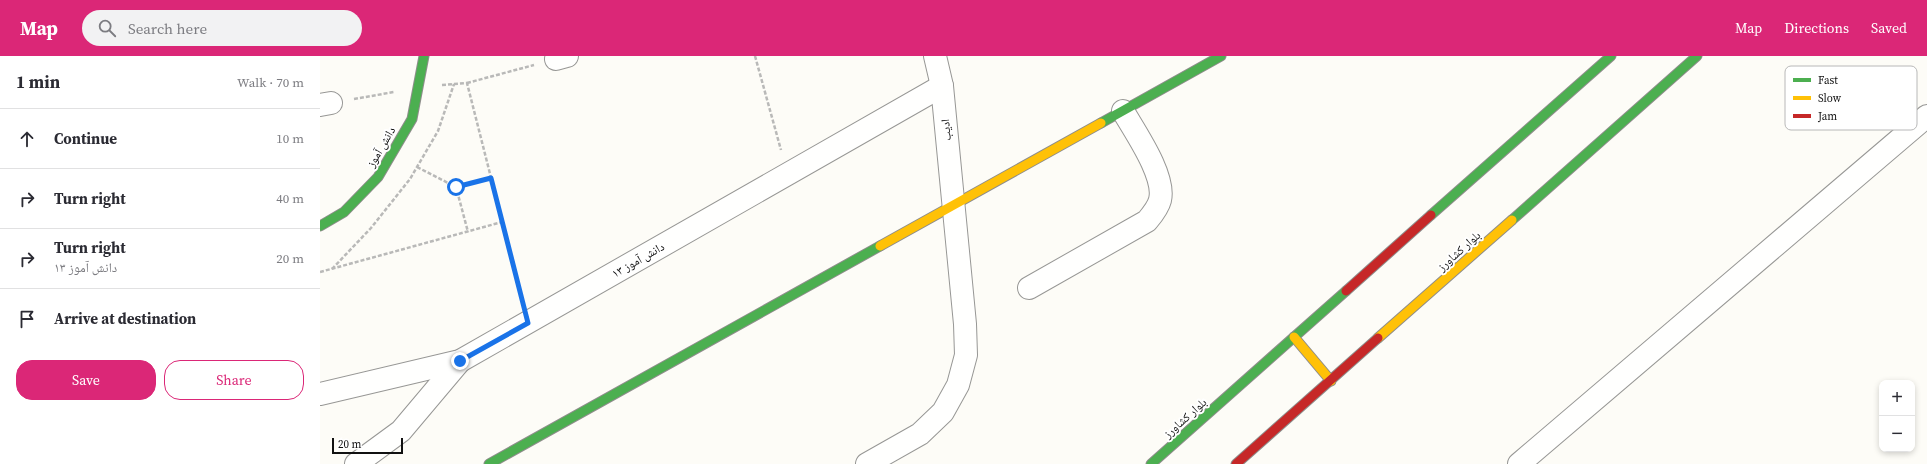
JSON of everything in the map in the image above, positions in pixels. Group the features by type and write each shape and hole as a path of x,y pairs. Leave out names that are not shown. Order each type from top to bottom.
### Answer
{"main road":[{"name":"دانش آموز","path":"320,226 344,212 378,177 412,119 424,56"},
{"path":"492,463 1221,56"},
{"name":"بلوار کشاورز","path":"1151,464 1611,56"},
{"name":"بلوار کشاورز","path":"1236,464 1697,56"},
{"path":"1564,98 1584,68"},
{"path":"1294,337 1331,381"}],"street":[{"name":"ادیب","path":"867,464 920,434 943,412 958,385 966,355 954,205 942,86 935,56"},
{"name":"دانش آموز ۱۳","path":"320,394 460,361 942,86"},
{"path":"1029,288 1147,221 1155,211 1160,200 1161,187 1158,174 1123,111"},
{"path":"1917,125 1927,116"},
{"path":"1520,464 1911,130"},
{"path":"356,464 401,431 460,361"}],"path":[{"path":"755,56 788,174"},
{"path":"326,104 418,87 467,83 561,57"},
{"path":"467,83 528,323"},
{"path":"417,167 456,187 491,178"},
{"path":"456,187 468,232"},
{"path":"320,272 502,222"}],"traffic: fast":[{"path":"320,226 344,212 378,177 412,119 424,56"},
{"path":"1101,123 1221,56"},
{"path":"1431,215 1611,56"},
{"path":"1512,220 1697,56"},
{"path":"489,464 880,246"},
{"path":"1151,464 1346,291"}],"traffic: slow":[{"path":"880,246 1101,123"},
{"path":"1378,338 1512,220"},
{"path":"1294,337 1331,381"}],"traffic: jam":[{"path":"1346,291 1431,215"},
{"path":"1236,464 1378,338"}],"route":[{"path":"456,187 491,178 528,323 460,361"}]}
